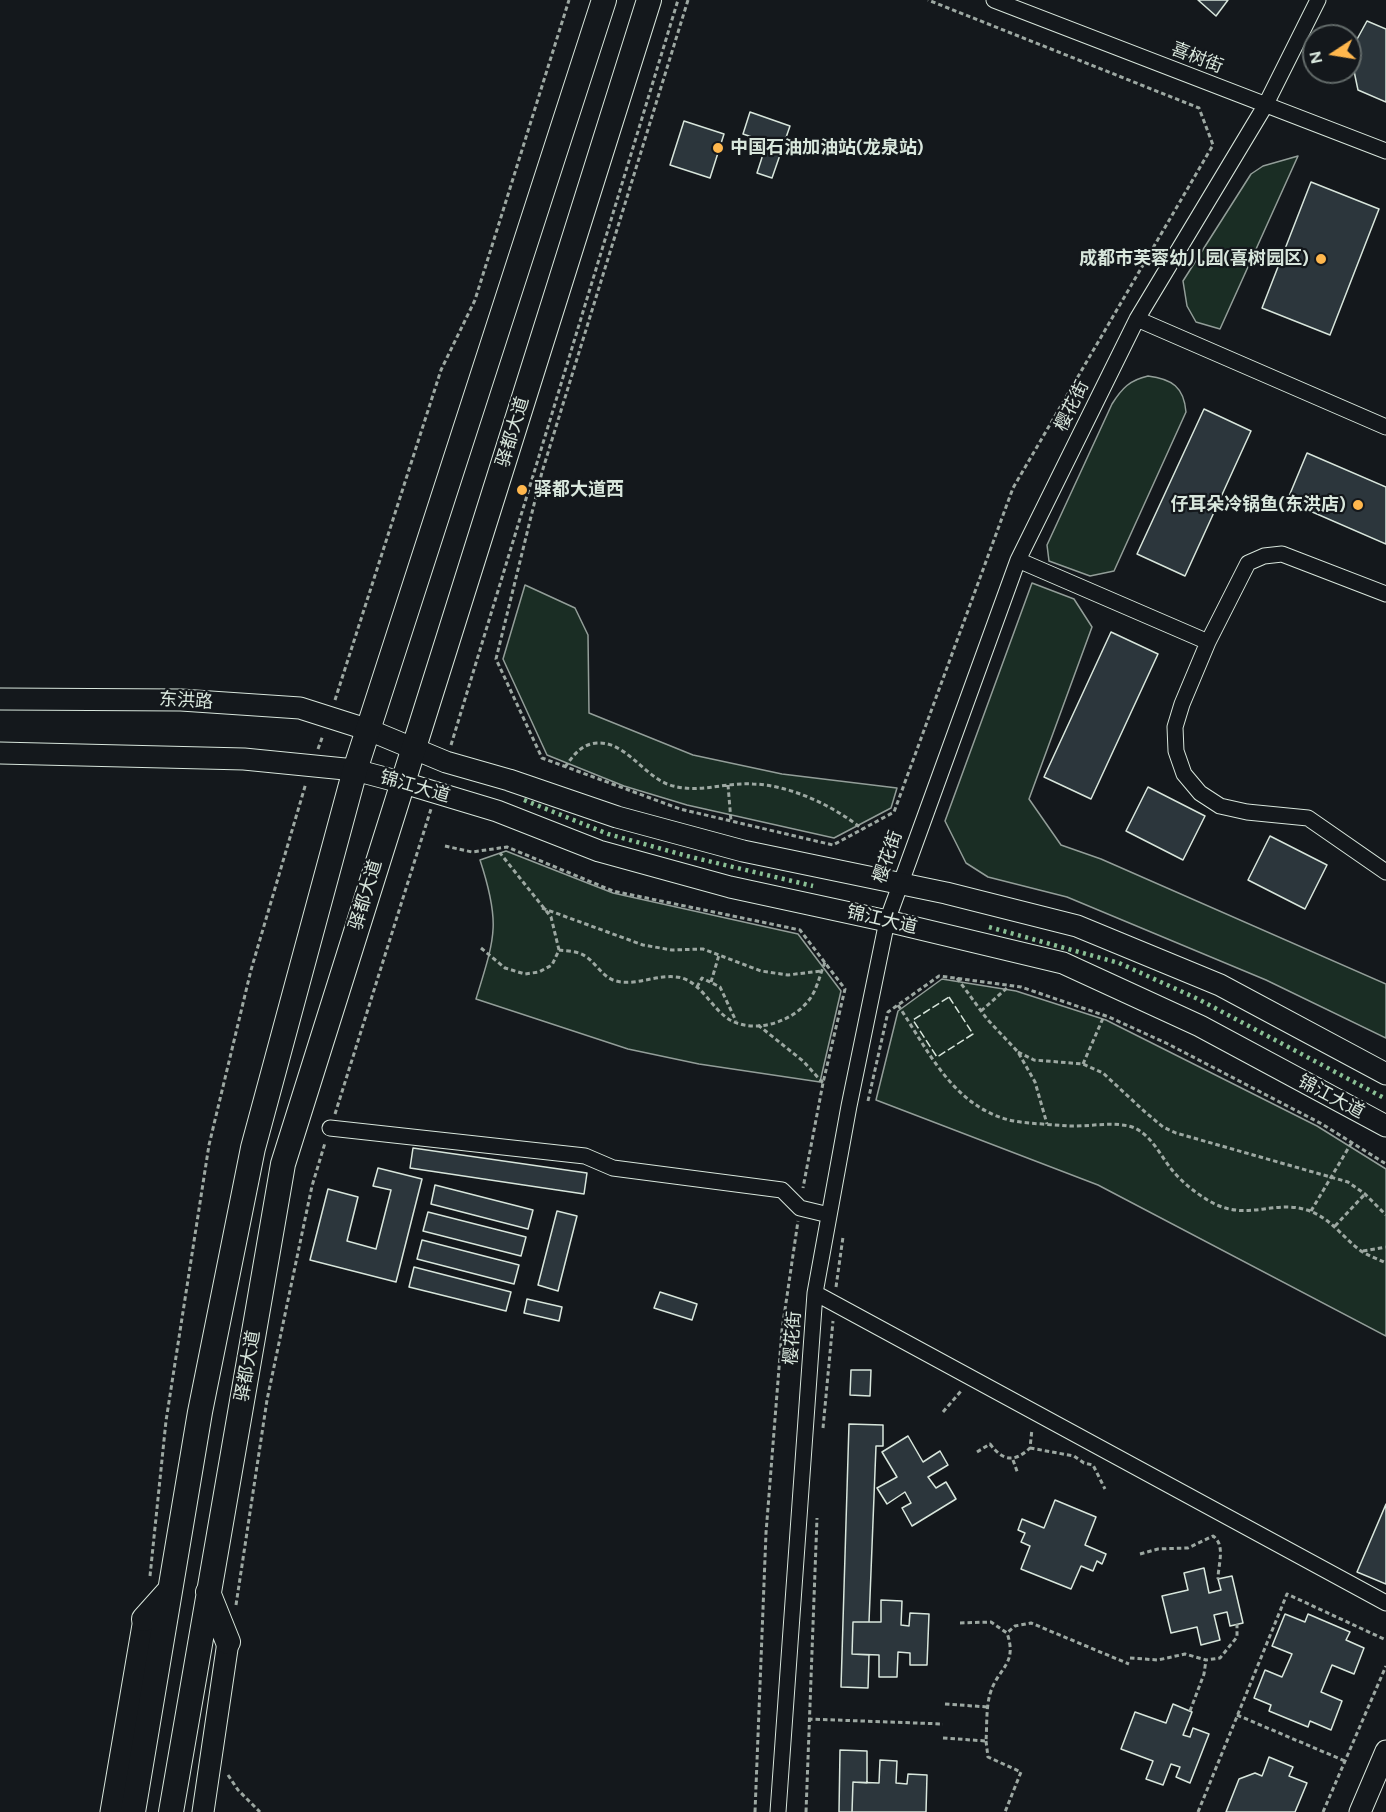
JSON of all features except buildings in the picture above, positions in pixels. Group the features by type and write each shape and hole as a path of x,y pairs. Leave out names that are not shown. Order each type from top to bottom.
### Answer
{"main road":[{"name":"驿都大道","path":"132,1812 160,1584 200,1412 253,1148 355,770 604,0"},
{"name":"驿都大道","path":"171,1812 283,1164 377,859 404,783 649,0"},
{"name":"东洪路","path":"0,699 181,700 300,708 369,730"},
{"name":"锦江大道","path":"369,730 446,762 509,780 617,817 743,851 899,883 1077,926 1220,985 1386,1074"},
{"path":"0,753 244,759 355,770"},
{"name":"锦江大道","path":"355,770 497,811 599,851 730,887 888,921 1063,963 1200,1026 1386,1126"},
{"path":"111,1812 144,1619 160,1584"},
{"path":"203,1812 228,1642 208,1592"},
{"path":"1360,1812 1386,1751"}],"street":[{"name":"樱花街","path":"778,1812 815,1293 888,921 899,883 1018,560 1137,319 1265,106 1318,0"},
{"name":"喜树街","path":"998,1 1386,151"},
{"path":"1137,319 1386,428"},
{"path":"1386,594 1282,554 1264,556 1248,563 1208,642 1175,727 1176,751 1184,774 1200,793 1220,806 1247,812 1308,818 1386,872"},
{"path":"1018,560 1208,642"},
{"path":"330,1128 585,1156 613,1168 782,1190 800,1208 829,1215"},
{"path":"815,1293 1386,1602"}],"path":[{"path":"160,1584 166,1421 209,1145 251,970 312,766 441,370 475,300 568,0"},
{"path":"446,762 678,0"},
{"path":"688,0 542,472 496,659 542,758 680,809 833,845 894,812 1013,488 1213,145 1199,108 928,0"},
{"path":"565,767 581,748 597,743 610,746 628,755 667,783 694,790 754,783 786,789 844,814 862,829"},
{"path":"728,785 731,821"},
{"path":"235,1609 267,1400 312,1185 436,792"},
{"path":"445,846 472,852 507,847 613,891 800,930 845,989 823,1083 800,1208 782,1330 766,1533 755,1812"},
{"path":"481,948 505,968 525,974 539,972 552,965 559,950 551,917 500,853"},
{"path":"542,908 643,945 672,950 703,949 761,971 788,975 822,971"},
{"path":"559,950 585,956 601,973 615,981 665,976 683,978 697,987 731,1020 758,1025 768,1025 798,1012 811,998 825,962"},
{"path":"711,982 719,954"},
{"path":"867,1105 888,1012 939,976 957,978 1010,986 1105,1016 1168,1044 1322,1124 1386,1164"},
{"path":"697,987 702,978 720,987 736,1021"},
{"path":"957,978 981,1011 1018,1052 1035,1082 1047,1124"},
{"path":"981,1011 1010,986"},
{"path":"898,1005 945,1077 962,1097 980,1109 1010,1120 1047,1124 1132,1127 1156,1145 1171,1169 1185,1184 1208,1200 1232,1211 1252,1212 1294,1206 1311,1211 1335,1226 1361,1251 1386,1263"},
{"path":"1083,1064 1105,1016"},
{"path":"758,1025 803,1061 823,1083"},
{"path":"1018,1052 1034,1060 1083,1064 1103,1073 1163,1127 1176,1133 1348,1182 1365,1194 1386,1215"},
{"path":"1311,1211 1352,1142"},
{"path":"1335,1226 1365,1194"},
{"path":"822,1438 843,1232"},
{"path":"1361,1251 1386,1247"},
{"path":"943,1412 962,1390 969,1388"},
{"path":"977,1452 990,1444 998,1454 1013,1460 1030,1448 1033,1439 1028,1420"},
{"path":"1030,1448 1074,1456 1084,1463 1093,1465 1105,1489"},
{"path":"1013,1460 1018,1474"},
{"path":"806,1812 817,1518"},
{"path":"1140,1554 1158,1549 1188,1548 1213,1536 1218,1540 1220,1546 1218,1579"},
{"path":"1198,1812 1287,1594 1386,1640"},
{"path":"960,1623 991,1622 1007,1633 1011,1655 1008,1665 989,1695 986,1741 988,1758 1021,1772 1005,1812"},
{"path":"1007,1633 1015,1626 1031,1623 1129,1664"},
{"path":"1130,1658 1158,1660 1185,1654 1206,1660 1220,1658 1226,1654 1237,1637 1237,1624"},
{"path":"1190,1711 1204,1674 1206,1660"},
{"path":"1323,1812 1386,1665"},
{"path":"945,1704 988,1707"},
{"path":"1237,1715 1345,1761"},
{"path":"808,1719 944,1724"},
{"path":"943,1738 986,1741"},
{"path":"227,1773 238,1790 260,1812"}],"green space":[{"path":"1298,156 1220,329 1196,322 1187,306 1183,281 1251,174 1263,166"},
{"path":"1148,376 1164,379 1175,386 1183,396 1186,412 1114,571 1090,576 1049,561 1047,545 1112,404 1127,386"},
{"path":"1032,583 1074,599 1092,627 1029,799 1061,845 1101,859 1386,984 1386,1038 1266,980 1067,897 988,877 966,863 945,821"},
{"path":"525,585 575,608 588,635 589,713 693,755 782,774 897,788 891,808 834,838 687,805 624,786 547,755 503,659"},
{"path":"506,851 613,893 798,934 841,991 820,1082 699,1064 628,1049 476,999 488,960 493,930 491,900 480,860"},
{"path":"942,979 1016,991 1106,1020 1317,1126 1386,1169 1386,1336 1098,1185 876,1100 898,1011"}],"hedge":[{"path":"524,800 608,834 687,856 813,886"},
{"path":"989,927 1119,963 1198,999 1386,1099"}],"fence":[{"path":"949,997 973,1034 937,1057 913,1020 949,997"}],"place":[{"name":"中国石油加油站(龙泉站)","path":"718,148"},
{"name":"成都市芙蓉幼儿园(喜树园区)","path":"1321,259"},
{"name":"驿都大道西","path":"522,490"},
{"name":"仔耳朵冷锅鱼(东洪店)","path":"1358,505"}]}
